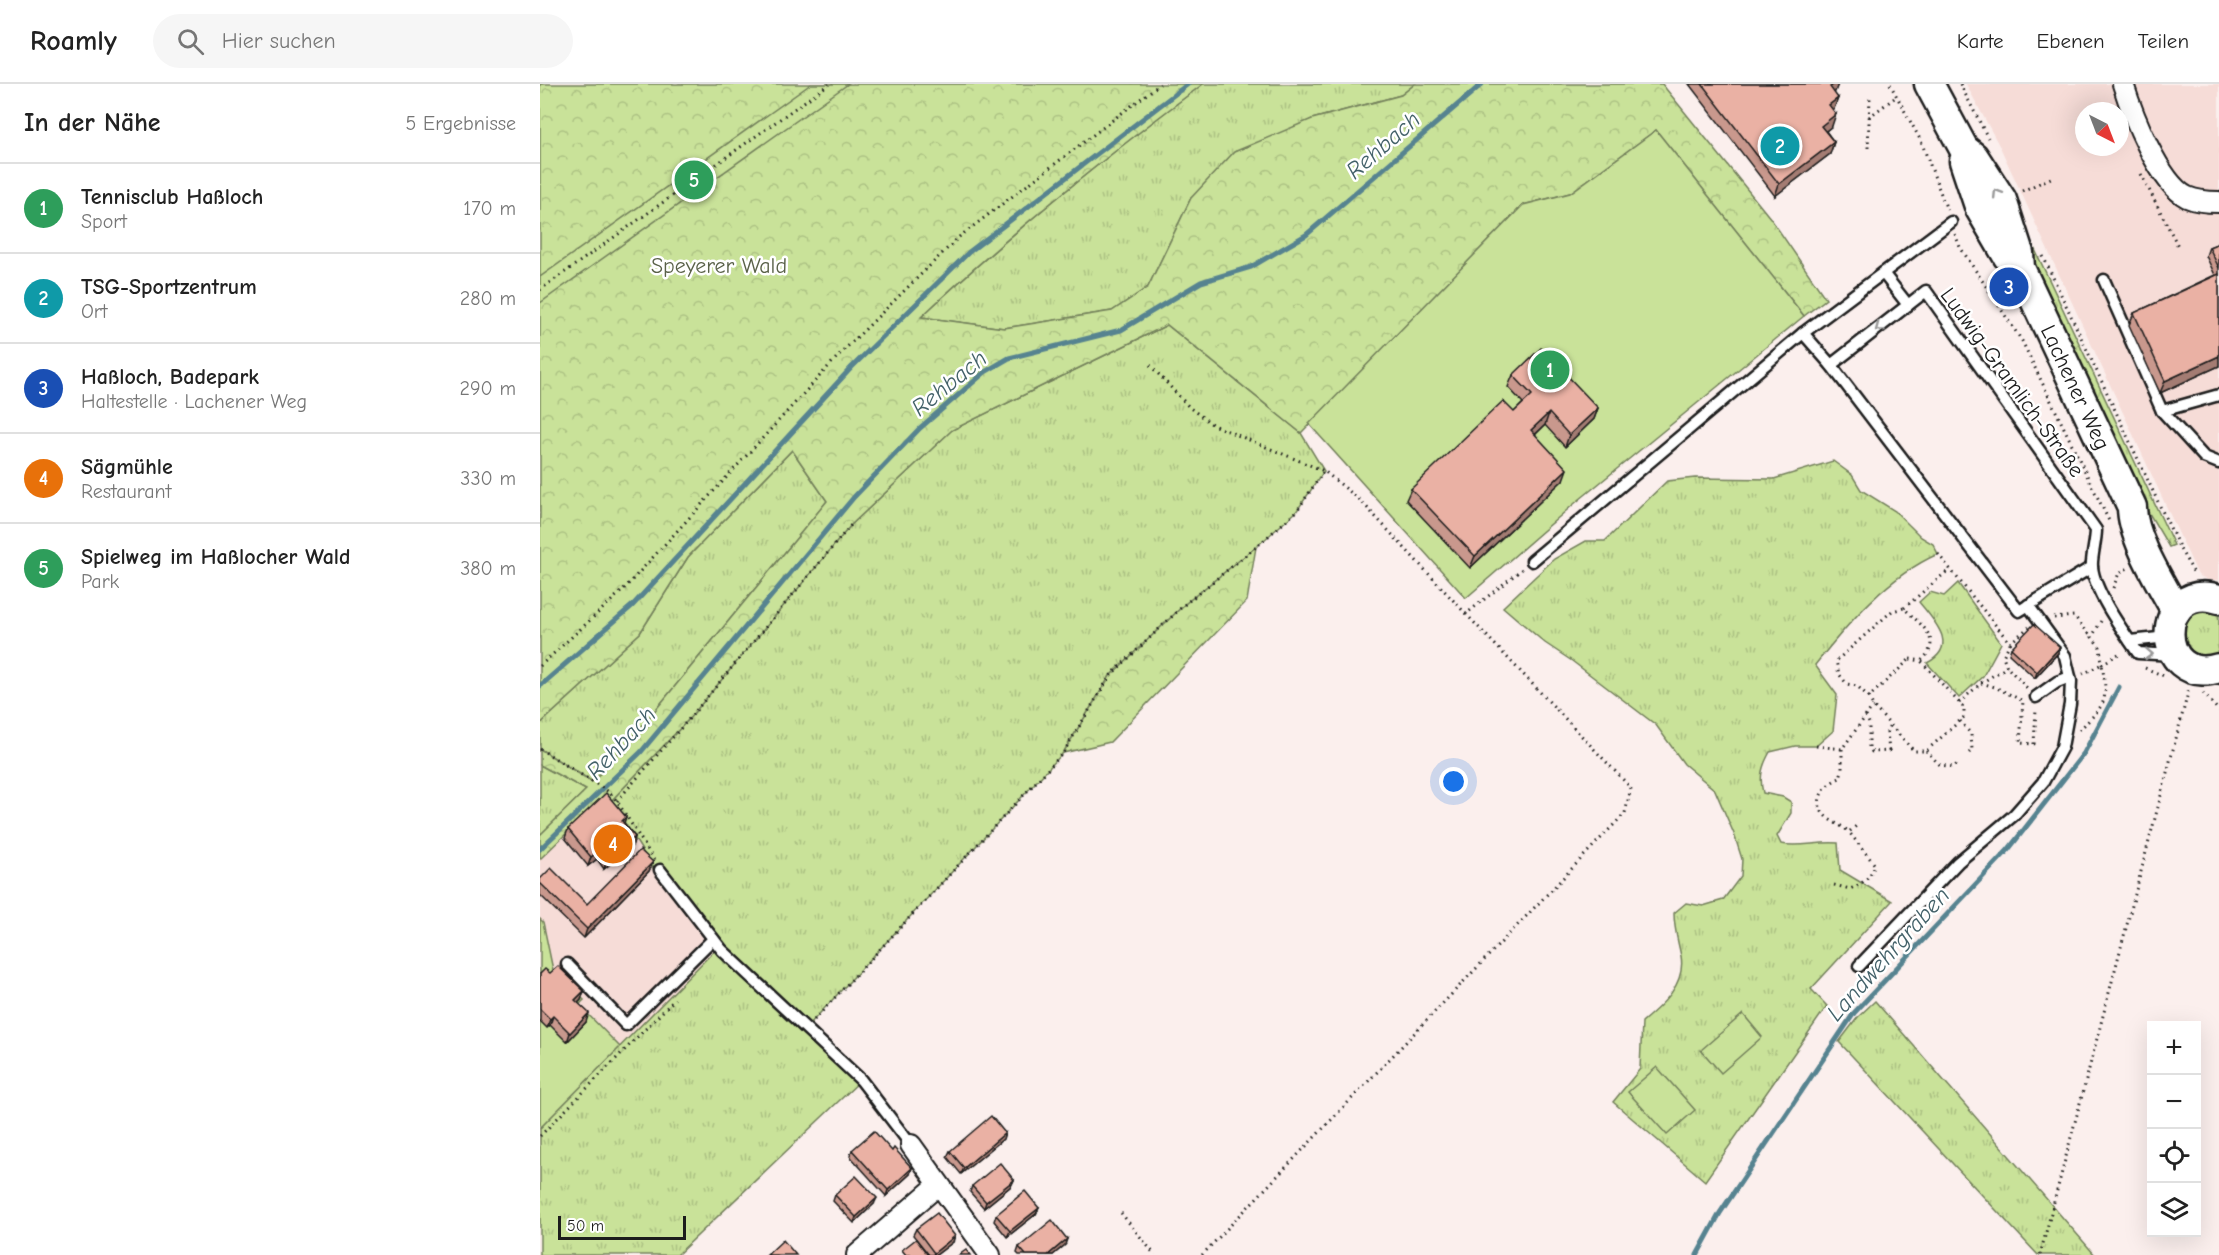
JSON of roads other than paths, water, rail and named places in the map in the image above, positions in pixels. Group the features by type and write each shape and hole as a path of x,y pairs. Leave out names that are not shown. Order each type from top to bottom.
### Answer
{"main road":[{"name":"Lachener Weg","path":"1929,84 1976,145 1964,164 1980,209 2009,258 2020,268 2121,515 2132,520 2151,563 2185,622"},
{"path":"2185,622 2190,668 2212,687"}],"street":[{"path":"2123,84 2139,128 2167,178 2185,196 2219,202"},
{"path":"911,1145 990,1255"},
{"path":"857,1255 938,1185"}],"lane":[{"path":"1532,561 1803,333 1951,222"},
{"path":"1883,273 1908,305"},
{"path":"2104,280 2162,411 2204,457 2219,463"},
{"name":"Ludwig-Gramlich-Straße","path":"1831,365 1926,291 2096,530 2092,567 2102,597 2138,653 2185,622"},
{"path":"1803,333 1831,365 2019,611 2092,567"},
{"path":"2162,411 2219,395"},
{"path":"1859,966 1958,862 2014,815 2043,782 2062,747 2070,704 2070,679 2065,656 2028,605"},
{"path":"2130,641 2185,622"},
{"path":"2036,697 2057,682 2070,679"},
{"path":"660,870 722,950 861,1080 911,1145"},
{"path":"567,964 626,1024 713,939"}],"waterway":[{"path":"540,686 633,605 852,367 969,252 1188,84"},
{"name":"Rehbach","path":"540,849 641,752 854,497 920,428 985,372 1009,358 1121,330 1201,282 1251,267 1306,235 1482,84"},
{"name":"Landwehrgraben","path":"1697,1255 1720,1213 1854,1013 2008,850 2084,753 2119,687"}],"place":[{"name":"TSG-Sportzentrum","path":"1780,146"},
{"name":"Spielweg im Haßlocher Wald","path":"694,180"},
{"name":"Haßloch, Badepark","path":"2009,287"},
{"name":"Tennisclub Haßloch","path":"1550,370"},
{"name":"Sägmühle","path":"613,844"}],"park label":[{"name":"Speyerer Wald","path":"719,265"}]}
